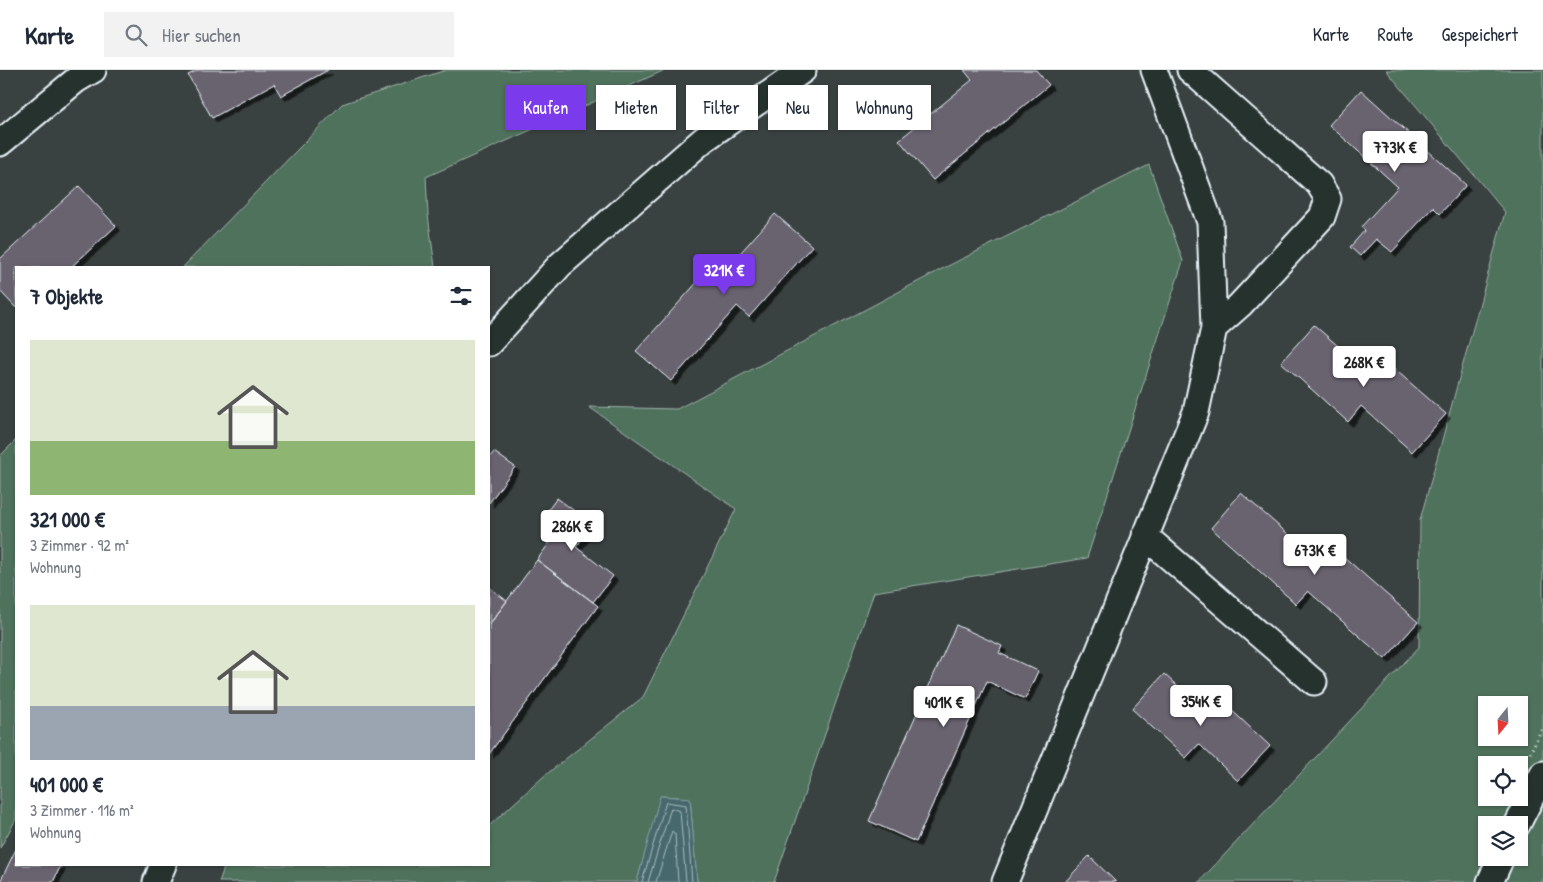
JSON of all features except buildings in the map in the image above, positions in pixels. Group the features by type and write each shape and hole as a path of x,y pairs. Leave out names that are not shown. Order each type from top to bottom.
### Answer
{"street":[{"path":"0,143 76,80 93,70"},
{"path":"490,342 560,265 703,140 803,70"},
{"path":"1005,882 1196,412 1214,328 1210,222 1154,70"},
{"path":"1190,70 1319,184 1328,199 1322,217 1240,305 1214,328"},
{"path":"1145,536 1314,682"},
{"path":"1522,816 1543,774"},
{"path":"156,882 163,866"},
{"path":"1490,882 1498,866"}],"green space":[{"path":"446,70 665,70 631,85 596,85 596,101 586,105 586,85 505,85 505,130 531,130 426,177 428,215 435,266 184,266 342,104"},
{"path":"1386,70 1543,70 1543,882 1199,882 1419,647 1420,520 1505,212"},
{"path":"1149,165 1183,261 1087,558 874,592 774,882 697,882 690,798 661,796 637,882 219,882 225,866 490,866 490,825 543,777 643,697 736,509 589,407 677,409 940,270"},
{"path":"15,441 15,821 0,848 0,456"}],"water":[{"path":"660,796 690,798 697,882 637,882"}]}
